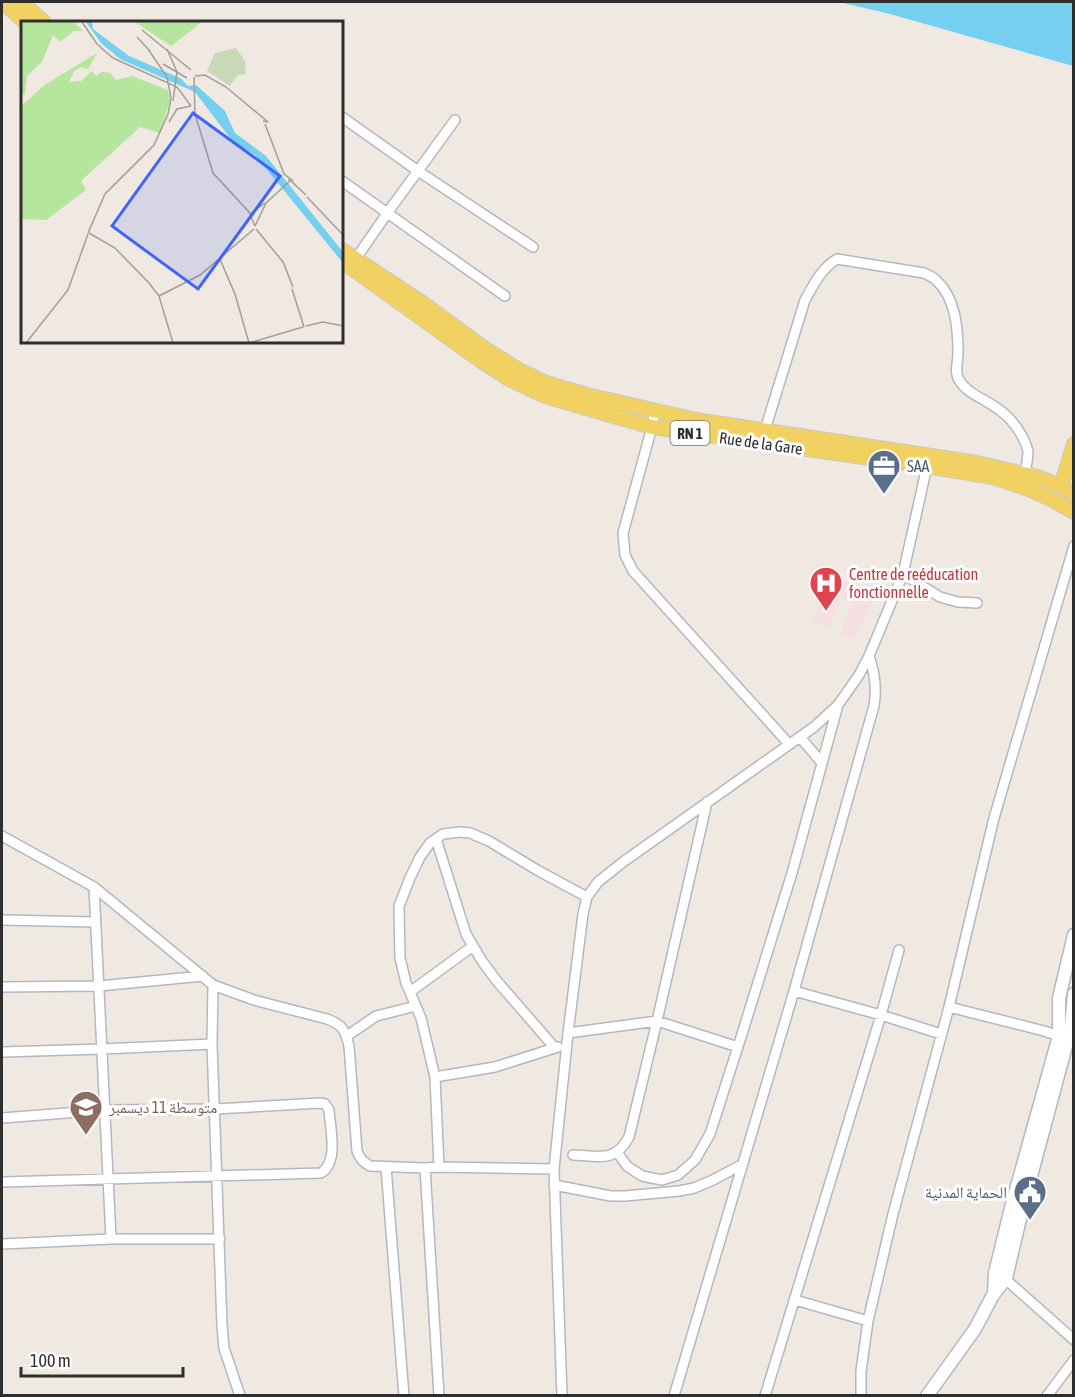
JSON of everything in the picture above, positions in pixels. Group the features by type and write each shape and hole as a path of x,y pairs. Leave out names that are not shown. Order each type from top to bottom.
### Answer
{"main road":[{"path":"3,2 24,21"},
{"path":"21,2 43,21"},
{"name":"Rue de la Gare","path":"349,261 424,304 517,369 546,383 587,395 696,420 765,430 927,460 1026,488 1074,512"},
{"name":"Rue de la Gare","path":"349,261 477,358 509,379 545,396 652,427 927,460 977,463 1037,477 1061,486 1074,494"},
{"path":"1061,486 1074,444"},
{"path":"927,1395 975,1329 1000,1276 1059,1036 1059,998 1074,934"},
{"path":"1018,1205 1072,1028 1074,994"},
{"path":"1058,1022 1072,1028"}],"street":[{"path":"344,118 418,171 533,247"},
{"path":"349,261 455,120"},
{"path":"344,182 505,297"},
{"path":"765,430 805,300 826,266 837,259 924,273 936,280 943,288 953,308 958,353 956,375 970,392 1009,417 1028,451 1025,474"},
{"path":"655,410 623,533 625,555 633,571 789,744"},
{"path":"562,1395 554,1169 568,1034 587,897 598,882 623,862 814,727 838,705 869,656 903,574 927,460"},
{"path":"861,1395 861,1371 868,1321 893,1214 949,1007 993,818 1074,546"},
{"path":"903,574 940,597 958,602 977,603"},
{"path":"674,1395 794,991 874,706 875,681 869,656"},
{"path":"617,1152 627,1166 642,1176 662,1180 678,1175 695,1160 710,1134 792,873 838,705"},
{"path":"800,736 822,763"},
{"path":"573,1155 607,1156 617,1152 629,1137 707,802"},
{"path":"439,1167 435,1077 421,1018 406,983 400,958 399,906 420,857 430,843 443,834 470,833 587,897"},
{"path":"2,836 94,887 213,985 254,1000 336,1022 342,1027 350,1046 357,1151 360,1159 370,1166 554,1169"},
{"path":"436,839 466,934 496,981 555,1048"},
{"path":"94,887 111,1239"},
{"path":"2,920 95,922"},
{"path":"410,992 473,946"},
{"path":"765,1395 881,1015 898,950"},
{"path":"2,987 99,986 203,976"},
{"path":"213,985 212,1044 222,1326 224,1348 240,1395"},
{"path":"794,991 941,1034"},
{"path":"347,1036 376,1016 416,1006"},
{"path":"949,1007 1059,1036"},
{"path":"568,1034 657,1021 738,1047"},
{"path":"2,1052 212,1044"},
{"path":"435,1077 495,1067 567,1044"},
{"path":"2,1118 105,1110 215,1110 320,1103 326,1104 329,1110 332,1152 331,1163 321,1173 2,1182"},
{"path":"554,1185 611,1196 679,1191 713,1180 743,1164"},
{"path":"386,1167 404,1395"},
{"path":"425,1168 439,1395"},
{"path":"2,1244 111,1239 220,1239"},
{"path":"1000,1276 1074,1340"},
{"path":"795,1300 868,1321"},
{"path":"1047,1395 1074,1360"}],"shaded area":[{"name":"Centre de reéducation fonctionnelle","path":"833,576 862,590 863,588 872,592 876,596 855,640 840,633 854,604 841,599 828,627 813,620"}],"water":[{"path":"839,2 1073,2 1073,66 890,14"}],"place":[{"name":"SAA","path":"884,495"},
{"name":"Centre de reéducation fonctionnelle","path":"826,612"},
{"name":"متوسطة 11 ديسمبر","path":"86,1136"},
{"name":"الحماية المدنية","path":"1030,1221"}]}
